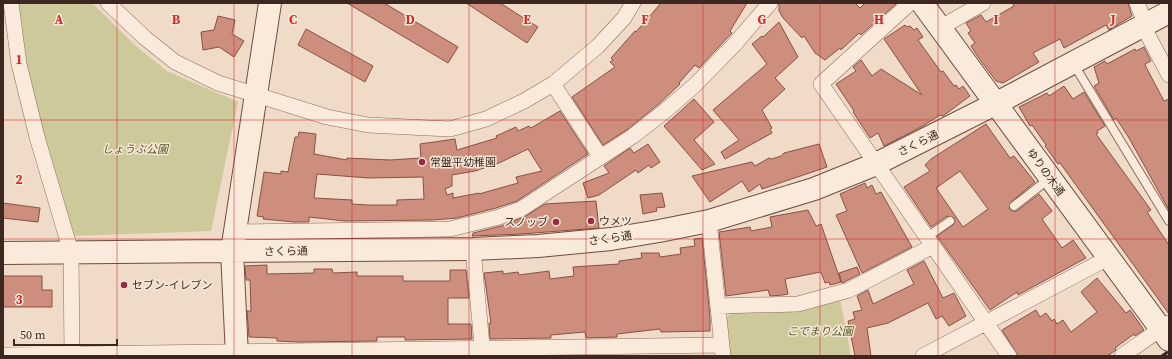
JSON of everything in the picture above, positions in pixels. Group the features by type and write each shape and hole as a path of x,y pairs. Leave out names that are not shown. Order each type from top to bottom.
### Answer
{"street":[{"path":"11,3 19,64 37,137 71,252 72,355"},
{"path":"108,3 145,38 175,62 218,83 242,92 257,94 327,117 368,125 450,128 486,119 524,101 553,84 598,46 624,18 633,3"},
{"path":"237,354 234,241 270,3"},
{"path":"234,241 450,229 476,224 521,209 600,156 633,136 695,85 734,45 770,3"},
{"path":"910,3 821,84 1009,356"},
{"name":"ゆりの木通","path":"922,3 1108,258 1166,331"},
{"path":"940,28 983,3"},
{"path":"1137,3 1145,25 1169,74"},
{"name":"さくら通","path":"3,253 71,252 234,241 473,249 538,246 610,239 709,221 814,189 876,164 995,104 1169,12"},
{"path":"553,84 600,156"},
{"path":"3,355 722,351 709,221"},
{"path":"718,306 798,304 849,290 930,242"},
{"path":"473,249 482,352"},
{"path":"923,356 1108,258"},
{"path":"1122,356 1166,331"}],"lane":[{"path":"1073,62 1169,221"},
{"path":"1014,206 1051,178"},
{"path":"930,242 950,221"}],"green space":[{"name":"しょうぶ公園","path":"16,3 92,3 137,47 167,71 238,102 211,231 72,236 19,48"},
{"name":"こでまり公園","path":"840,299 851,356 730,356 726,318 732,312"}],"building":[{"path":"347,3 384,3 458,47 448,63"},
{"path":"466,3 500,3 538,27 527,43"},
{"path":"661,3 747,3 730,31 732,33 699,68 695,65 679,83 680,84 659,104 628,129 603,145 572,97 615,67 610,62 613,60 611,58"},
{"path":"779,3 855,3 860,8 865,3 897,3 861,35 859,33 841,50 840,48 825,60 815,53 804,36 802,38 783,18 779,11"},
{"path":"1012,3 1128,3 1132,16 1109,30 1106,25 1064,48 1060,39 1033,53 1039,62 1003,83 996,81 971,46 975,43 968,33 971,31 966,23 981,15 986,22 1014,6"},
{"path":"218,16 235,20 232,34 244,41 234,57 219,47 203,50 201,32 214,30"},
{"path":"779,22 798,57 775,78 785,89 762,110 772,128 770,129 772,133 725,159 721,152 739,140 713,110 767,64 752,44 762,36 763,37"},
{"path":"905,25 907,27 910,26 914,30 917,28 923,37 918,40 941,72 943,71 954,86 956,85 959,89 963,86 970,96 943,116 940,115 923,126 884,146 878,133 870,138 836,84 856,71 853,67 861,60 872,76 881,69 922,95 884,39"},
{"path":"306,29 373,66 365,82 298,45"},
{"path":"1144,47 1151,61 1145,64 1146,67 1164,101 1169,99 1169,210 1129,138 1116,118 1114,120 1094,86 1099,83 1094,67 1105,61 1107,64 1135,49 1136,51"},
{"path":"1064,86 1073,99 1084,92 1105,126 1097,131 1098,133 1096,134 1151,210 1147,212 1169,245 1169,314 1060,163 1058,164 1032,125 1030,126 1019,107 1047,93 1049,96"},
{"path":"694,99 714,122 694,140 715,164 702,170 664,126"},
{"path":"560,111 588,154 517,201 496,208 457,218 433,220 345,221 309,217 309,222 294,222 263,219 264,217 257,216 264,172 281,174 281,171 288,172 295,137 298,137 299,132 316,134 314,154 347,160 347,158 390,160 421,158 420,144 455,139 457,150 497,138 496,136 516,127 518,131 529,126 531,128","holes":["528,149 542,171 516,177 518,183 479,194 453,198 453,193 447,195 445,189 452,186 452,175 475,171 499,163","317,174 369,178 423,177 424,199 397,200 397,205 368,205 352,204 352,200 314,198"]},
{"path":"986,124 1010,158 1014,156 1035,182 1011,202 1009,209 1012,211 1017,211 1039,194 1052,211 1042,219 1062,248 1073,240 1086,258 1018,295 1017,292 990,310 937,236 953,225 955,221 954,218 947,216 931,227 904,187 930,171 925,165 931,159","holes":["960,171 988,209 963,227 936,188"]},
{"path":"648,144 660,162 651,168 649,165 638,173 636,170 599,195 588,198 583,183 609,173 604,166 630,148 634,153"},
{"path":"819,144 827,167 762,189 760,184 749,192 742,181 710,202 692,176 752,162 755,166 769,158 772,159 781,156 784,153"},
{"path":"865,183 867,188 872,185 876,194 881,192 912,247 862,273 836,215 847,211 840,194"},
{"path":"662,193 665,207 656,208 657,211 643,214 640,195"},
{"path":"596,201 599,228 472,236 473,233 501,226 524,217 545,204"},
{"path":"3,203 40,208 38,222 3,218"},
{"path":"808,210 816,226 821,224 841,282 830,285 829,282 825,283 821,272 785,279 788,294 770,296 768,290 726,296 719,232 750,227 751,231 772,227 770,217"},
{"path":"702,238 710,331 661,332 660,329 617,334 617,337 586,338 585,332 551,335 551,338 490,339 489,323 491,323 484,273 503,271 503,274 518,272 519,275 549,271 550,279 574,276 573,267 619,264 619,261 642,258 641,253 659,253 660,257 681,254 680,248 695,246 694,239"},
{"path":"924,261 943,298 954,293 966,316 949,326 942,316 936,319 928,303 888,323 867,328 871,356 855,356 848,321 855,319 853,312 862,310 857,296 868,290 873,304 914,284 907,270"},
{"path":"267,265 267,274 314,273 314,269 332,269 333,273 357,272 357,276 403,276 403,281 450,281 450,270 466,270 469,298 448,298 448,324 471,324 472,339 405,340 405,337 377,337 377,341 298,342 277,341 277,338 249,337 247,311 251,311 250,280 246,280 245,266"},
{"path":"857,267 860,274 842,283 839,273"},
{"path":"3,276 42,276 42,290 52,290 52,307 3,307"},
{"path":"1097,278 1126,313 1130,310 1144,330 1135,336 1134,334 1107,356 1018,356 1002,330 1036,310 1040,317 1046,313 1052,321 1054,319 1057,324 1063,320 1071,332 1097,312 1081,292"}],"railway":[{"path":"1162,356 1169,351"}],"place":[{"name":"常盤平幼稚園","path":"422,162"},
{"name":"ウメツ","path":"591,221"},
{"name":"スノッブ","path":"556,222"},
{"name":"セブン-イレブン","path":"124,285"}]}
